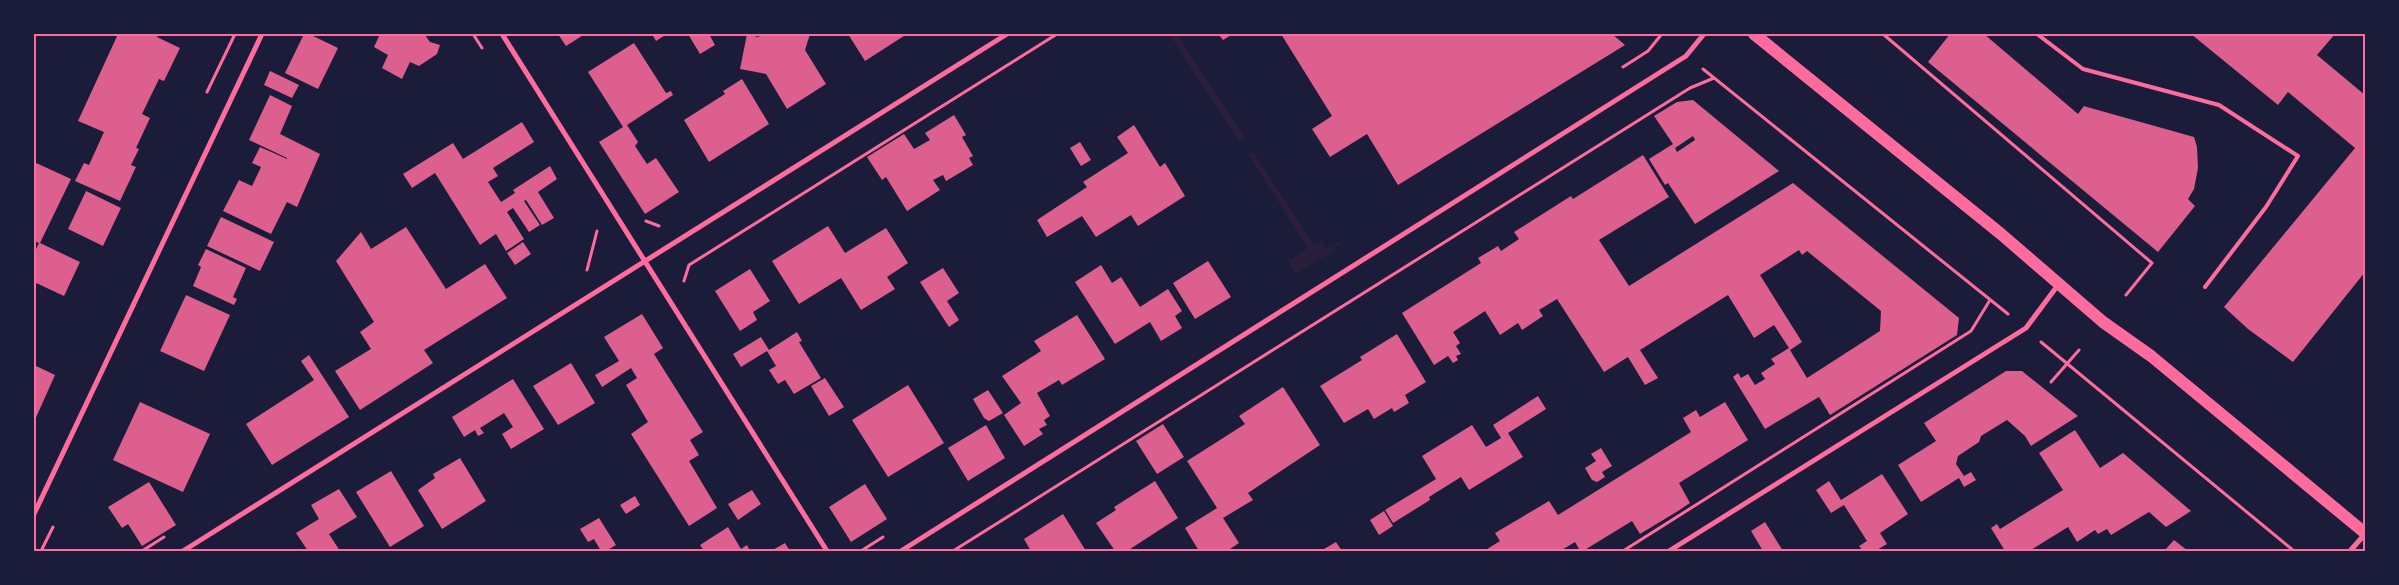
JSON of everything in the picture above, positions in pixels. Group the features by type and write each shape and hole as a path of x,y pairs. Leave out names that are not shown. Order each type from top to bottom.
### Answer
{"main road":[{"path":"1754,34 2001,234 2121,336 2151,356 2365,533"}],"street":[{"path":"34,514 262,34"},
{"path":"502,34 827,551"},
{"path":"183,551 1007,34"},
{"path":"901,551 1686,56 1704,34"},
{"path":"1669,551 2026,328 2058,284"},
{"path":"2350,551 2365,533"}],"lane":[{"path":"2037,34 2083,69 2219,105 2298,156 2266,207 2205,286"}],"path":[{"path":"473,34 483,50"},
{"path":"683,284 689,265 1057,34"},
{"path":"1660,34 1664,38"},
{"path":"1883,34 2152,262 2126,294"},
{"path":"1710,75 1998,306"},
{"path":"953,551 1690,88 1714,78"},
{"path":"641,218 654,225 666,226"},
{"path":"586,274 598,233 593,224"},
{"path":"1623,551 1971,331 1990,300"},
{"path":"2039,340 2294,551"},
{"path":"2051,382 2078,350"},
{"path":"142,551 167,536"}],"shaded area":[{"path":"1169,34 1177,34 1245,138 1239,141"},
{"path":"1253,151 1314,245 1321,240 1326,249 1340,241 1341,243 1334,247 1335,250 1296,274 1288,261 1308,248 1248,155"}],"building":[{"path":"118,34 159,34 157,37 180,48 164,81 159,79 142,114 150,118 136,148 139,149 131,165 136,167 120,201 75,181 84,163 89,165 104,132 78,121"},
{"path":"304,34 309,34 338,48 318,89 285,73"},
{"path":"380,34 426,34 430,42 440,45 437,54 419,66 410,62 402,79 382,68 388,55 374,47"},
{"path":"558,34 585,34 566,46"},
{"path":"652,34 667,34 656,41"},
{"path":"688,34 709,34 715,45 700,54"},
{"path":"747,34 758,37 763,34 810,34 805,50 826,84 787,109 766,74 740,69"},
{"path":"848,34 907,34 865,61"},
{"path":"1218,34 1233,34 1223,40"},
{"path":"1281,34 1612,34 1625,45 1398,185 1367,134 1330,157 1312,129 1332,116"},
{"path":"1950,34 1984,34 2078,114 2084,106 2194,137 2197,147 2198,168 2194,189 2188,199 2195,206 2158,252 1928,62"},
{"path":"2191,34 2335,34 2317,55 2365,95 2365,272 2293,362 2248,329 2224,307 2355,148 2288,92 2278,105"},
{"path":"634,43 666,93 671,91 673,95 627,125 638,142 635,146 647,164 656,158 679,192 645,214 599,142 623,127 588,72"},
{"path":"270,71 299,85 292,98 264,85"},
{"path":"742,79 769,124 709,162 684,120 725,94 723,91"},
{"path":"270,95 292,106 280,134 320,154 297,207 287,202 271,234 223,211 239,180 252,186 261,167 252,163 260,147 287,159 249,140"},
{"path":"1693,100 1779,171 1695,224 1668,183 1665,185 1649,159 1673,144 1654,116 1677,102","holes":["1693,136 1695,140 1677,152 1675,148"]},
{"path":"954,115 966,135 962,137 973,156 969,158 973,165 946,181 943,175 933,180 940,190 907,211 886,177 882,180 867,157 904,134 914,149 930,140 925,133"},
{"path":"522,122 534,142 493,168 498,176 488,182 501,202 515,193 513,190 550,166 557,179 538,192 554,218 542,225 526,200 524,201 540,225 529,232 513,208 507,212 524,239 506,251 496,234 480,245 435,173 412,188 403,174 453,143 463,159"},
{"path":"1134,125 1160,167 1165,163 1185,196 1138,226 1131,215 1096,237 1082,216 1047,237 1037,220 1087,187 1083,182 1128,153 1117,137"},
{"path":"1080,142 1091,160 1081,166 1070,148"},
{"path":"1643,155 1669,197 1599,240 1629,286 1793,183 1959,318 1957,335 1830,415 1819,397 1765,429 1733,377 1738,373 1741,378 1748,374 1755,385 1765,379 1761,373 1775,364 1771,359 1789,348 1774,325 1754,338 1728,295 1640,350 1658,378 1645,385 1628,357 1604,372 1557,299 1539,310 1543,316 1522,330 1518,323 1500,335 1485,311 1453,332 1460,343 1456,346 1461,354 1456,356 1458,360 1453,363 1448,356 1434,365 1402,313 1481,263 1478,258 1498,246 1501,251 1519,239 1514,232 1571,196 1573,199","holes":["1799,250 1802,255 1807,251 1881,311 1880,331 1807,378 1790,350 1802,342 1760,275"]},
{"path":"34,162 71,179 40,243 80,262 64,296 34,282 34,253 39,243 34,241"},
{"path":"86,191 121,208 103,246 68,229"},
{"path":"221,217 274,242 260,271 207,246"},
{"path":"828,226 845,253 886,228 908,263 887,277 895,289 861,310 841,278 799,304 772,261"},
{"path":"406,227 446,289 485,264 507,298 424,350 433,363 360,410 335,371 371,349 360,332 374,322 336,261 361,232 371,249"},
{"path":"523,242 531,254 515,265 507,253"},
{"path":"206,249 246,268 233,297 237,299 234,305 193,286 201,267 198,265"},
{"path":"1208,261 1231,297 1195,319 1173,283"},
{"path":"1101,265 1112,283 1121,277 1140,307 1168,289 1182,311 1175,316 1182,328 1161,341 1150,322 1115,344 1075,282"},
{"path":"943,268 959,293 947,301 959,320 949,327 920,282"},
{"path":"750,269 770,301 753,312 757,320 740,331 715,291"},
{"path":"186,295 230,315 204,371 160,351"},
{"path":"642,314 663,348 654,354 703,432 690,440 699,455 689,461 717,508 689,526 631,434 648,422 626,385 637,378 631,368 602,387 595,375 619,361 604,337"},
{"path":"1077,315 1105,359 1062,385 1059,380 1037,393 1050,416 1044,420 1047,425 1039,429 1043,434 1024,446 1004,415 1021,403 1002,376 1041,351 1034,341"},
{"path":"797,332 802,341 799,342 821,378 794,394 785,380 778,384 769,370 776,366 767,351 741,367 733,354 761,337 769,350"},
{"path":"1397,334 1426,382 1405,395 1409,403 1394,412 1392,408 1374,419 1368,409 1344,423 1320,386 1362,360 1360,357"},
{"path":"309,355 349,417 272,465 246,424 314,380 301,361"},
{"path":"571,363 595,403 558,425 533,386"},
{"path":"34,365 55,375 34,422"},
{"path":"2006,371 2022,371 2078,416 2031,446 2025,436 2007,420 1981,436 1979,442 1958,456 1956,464 1964,476 1971,472 1976,480 1964,487 1959,478 1921,502 1898,465 1936,441 1924,423"},
{"path":"825,378 844,407 829,416 811,386"},
{"path":"513,379 544,429 511,449 502,434 513,427 504,413 480,428 484,433 478,436 475,430 464,437 452,417"},
{"path":"908,385 944,443 888,477 852,420"},
{"path":"1283,387 1320,445 1248,493 1253,500 1223,518 1239,543 1227,551 1199,551 1185,528 1217,508 1187,461 1245,424 1239,416"},
{"path":"988,390 1003,413 989,421 984,418 973,399"},
{"path":"1538,396 1546,409 1508,433 1523,457 1469,490 1461,477 1429,497 1430,500 1393,523 1385,510 1436,479 1422,456 1472,425 1486,447 1501,438 1493,425"},
{"path":"140,402 210,434 183,492 113,460"},
{"path":"1725,402 1748,440 1679,483 1690,503 1678,511 1640,534 1632,521 1583,551 1580,551 1575,542 1560,551 1484,551 1500,541 1495,533 1549,501 1558,515 1691,432 1683,418 1696,410 1700,417"},
{"path":"1163,424 1184,457 1157,474 1136,441"},
{"path":"986,425 1005,458 968,481 948,448"},
{"path":"2075,430 2100,468 2123,453 2191,511 2166,527 2149,512 2111,535 2107,529 2098,534 2095,530 2077,542 2068,527 2029,551 2005,551 1991,528 1997,524 2000,529 2063,490 2039,453"},
{"path":"1601,448 1612,466 1602,472 1605,477 1597,482 1592,480 1585,468 1596,461 1591,454"},
{"path":"460,458 486,501 442,529 418,490 435,478 433,474"},
{"path":"391,471 424,526 390,547 356,492"},
{"path":"1882,474 1908,514 1880,533 1887,544 1875,551 1863,551 1859,546 1867,541 1844,505 1831,513 1816,490 1829,481 1841,500"},
{"path":"1155,481 1178,518 1127,551 1115,551 1096,523 1116,510 1114,507"},
{"path":"149,482 176,525 142,546 128,524 122,528 108,507"},
{"path":"865,484 887,519 851,542 829,507"},
{"path":"339,489 357,517 329,534 340,551 308,551 296,533 319,519 311,505"},
{"path":"752,490 761,504 738,520 728,504"},
{"path":"635,496 640,505 626,514 620,505"},
{"path":"1384,511 1393,526 1379,535 1370,520"},
{"path":"1063,514 1086,551 1031,551 1024,539"},
{"path":"599,518 616,545 606,551 601,551 594,539 588,542 580,529"},
{"path":"1765,522 1783,551 1763,551 1751,531"},
{"path":"728,527 741,549 747,545 750,551 704,551 700,545"},
{"path":"2174,540 2188,551 2164,551"},
{"path":"1336,542 1342,551 1320,551 1324,549"},
{"path":"785,543 790,551 771,551"}]}
